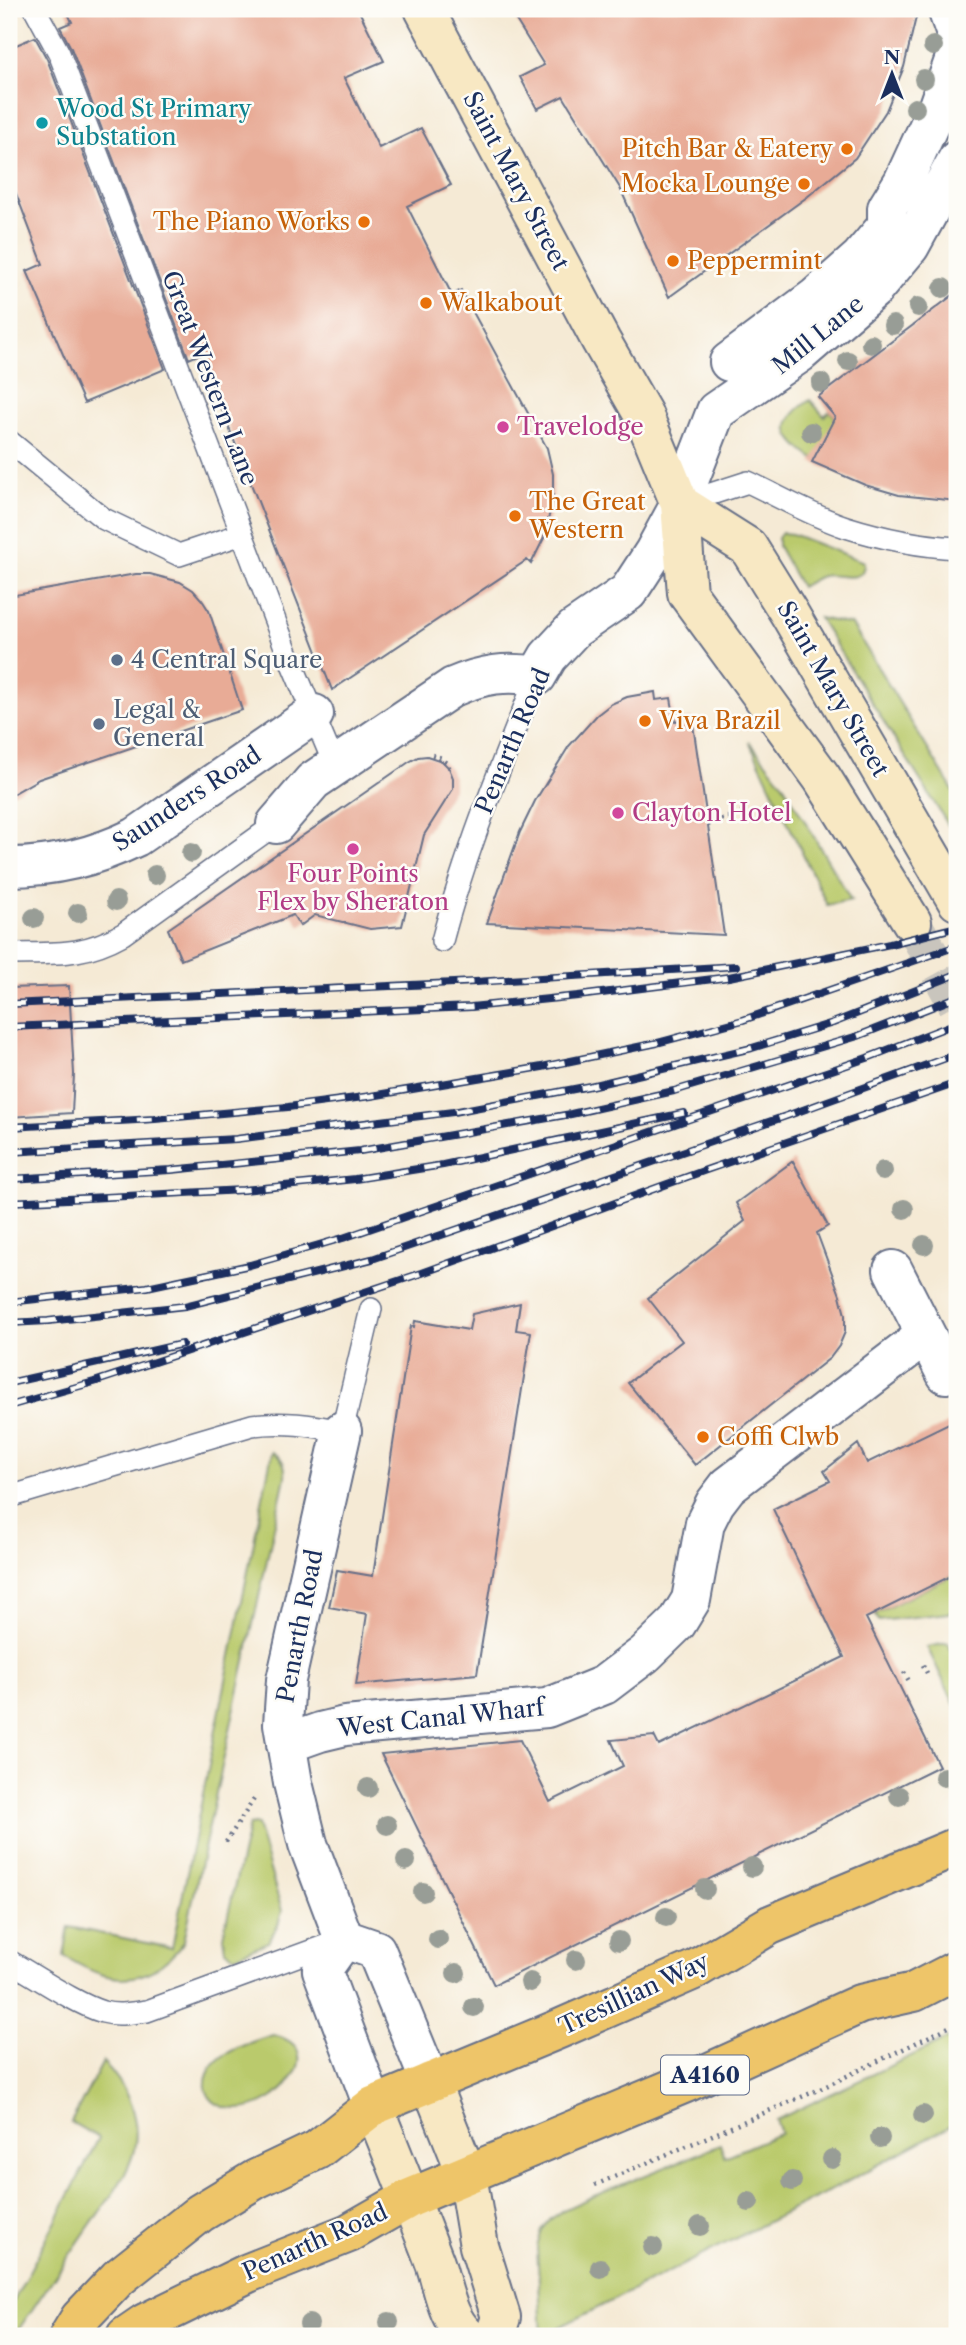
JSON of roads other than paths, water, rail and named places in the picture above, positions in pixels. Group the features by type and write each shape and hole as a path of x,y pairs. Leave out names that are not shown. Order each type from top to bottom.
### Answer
{"main road":[{"name":"Tresillian Way","path":"69,2336 80,2318 118,2278 200,2213 256,2179 317,2150 373,2106 694,1970 770,1925 957,1847"},
{"name":"Penarth Road","path":"126,2336 145,2323 247,2273 349,2233 410,2198 688,2082 860,2004 914,1992 957,1970"}],"street":[{"name":"Saint Mary Street","path":"424,9 601,341 643,414 680,504 687,593 822,778 912,922"},
{"path":"947,9 957,37"},
{"name":"Mill Lane","path":"729,362 825,289 860,258 887,226 887,208 903,182 938,106 957,52"},
{"name":"Mill Lane","path":"680,504 716,411 800,353 874,289 911,246 957,160"},
{"name":"Saint Mary Street","path":"680,504 748,547 957,901"},
{"name":"Penarth Road","path":"537,676 548,657 574,629 628,592 680,504"},
{"path":"276,824 313,780 426,704 465,682 494,673 513,672 537,676"},
{"name":"Saunders Road","path":"9,867 84,858 136,837 314,714"},
{"path":"893,1270 946,1374"},
{"name":"West Canal Wharf","path":"286,1744 345,1726 547,1708 604,1685 645,1654 677,1623 691,1600 705,1523 728,1486 926,1335"},
{"name":"Penarth Road","path":"342,1431 283,1702 286,1744 308,1844 344,1939"},
{"path":"467,2336 458,2329 454,2320 322,1970 344,1939 376,1950 467,2175 479,2246 500,2317 495,2336"}],"lane":[{"name":"Great Western Lane","path":"35,9 59,53 287,652 335,766"},
{"path":"9,441 104,519 179,555 242,534"},
{"path":"680,504 748,482 844,526 936,547 957,548"},
{"name":"Penarth Road","path":"442,941 481,815 537,676"},
{"path":"9,954 77,952 101,946 123,934 276,824"},
{"name":"Penarth Road","path":"342,1431 371,1309"},
{"path":"9,1497 252,1425 295,1423 342,1431"},
{"path":"9,1961 85,2004 102,2012 123,2015 147,2011 344,1939"}],"tunnel":[{"path":"912,922 957,1004"}],"railway":[{"path":"9,1027 471,1007 578,996 729,977 890,944 957,927"},
{"path":"9,1127 155,1119 288,1107 542,1067 657,1043 743,1020 957,946"},
{"path":"9,1004 475,982 736,966"},
{"path":"9,1152 236,1139 453,1112 590,1086 752,1048 833,1023 957,974"},
{"path":"9,1179 171,1170 360,1151 571,1114 674,1091 858,1036 957,997"},
{"path":"9,1302 147,1287 250,1265 343,1238 867,1058 957,1023"},
{"path":"9,1323 185,1306 372,1259 957,1054"},
{"path":"9,1406 94,1382 422,1273 957,1083"},
{"path":"9,1202 243,1190 355,1179 443,1165 684,1113"},
{"path":"9,1383 182,1344"}],"place":[{"name":"Wood St Primary Substation","path":"42,123"},
{"name":"Pitch Bar & Eatery","path":"847,149"},
{"name":"Mocka Lounge","path":"804,184"},
{"name":"The Piano Works","path":"364,222"},
{"name":"Peppermint","path":"673,261"},
{"name":"Walkabout","path":"426,303"},
{"name":"Travelodge","path":"503,427"},
{"name":"The Great Western","path":"515,516"},
{"name":"4 Central Square","path":"117,660"},
{"name":"Viva Brazil","path":"645,721"},
{"name":"Legal & General","path":"99,724"},
{"name":"Clayton Hotel","path":"618,813"},
{"name":"Four Points Flex by Sheraton","path":"353,849"},
{"name":"Coffi Clwb","path":"703,1437"}]}
